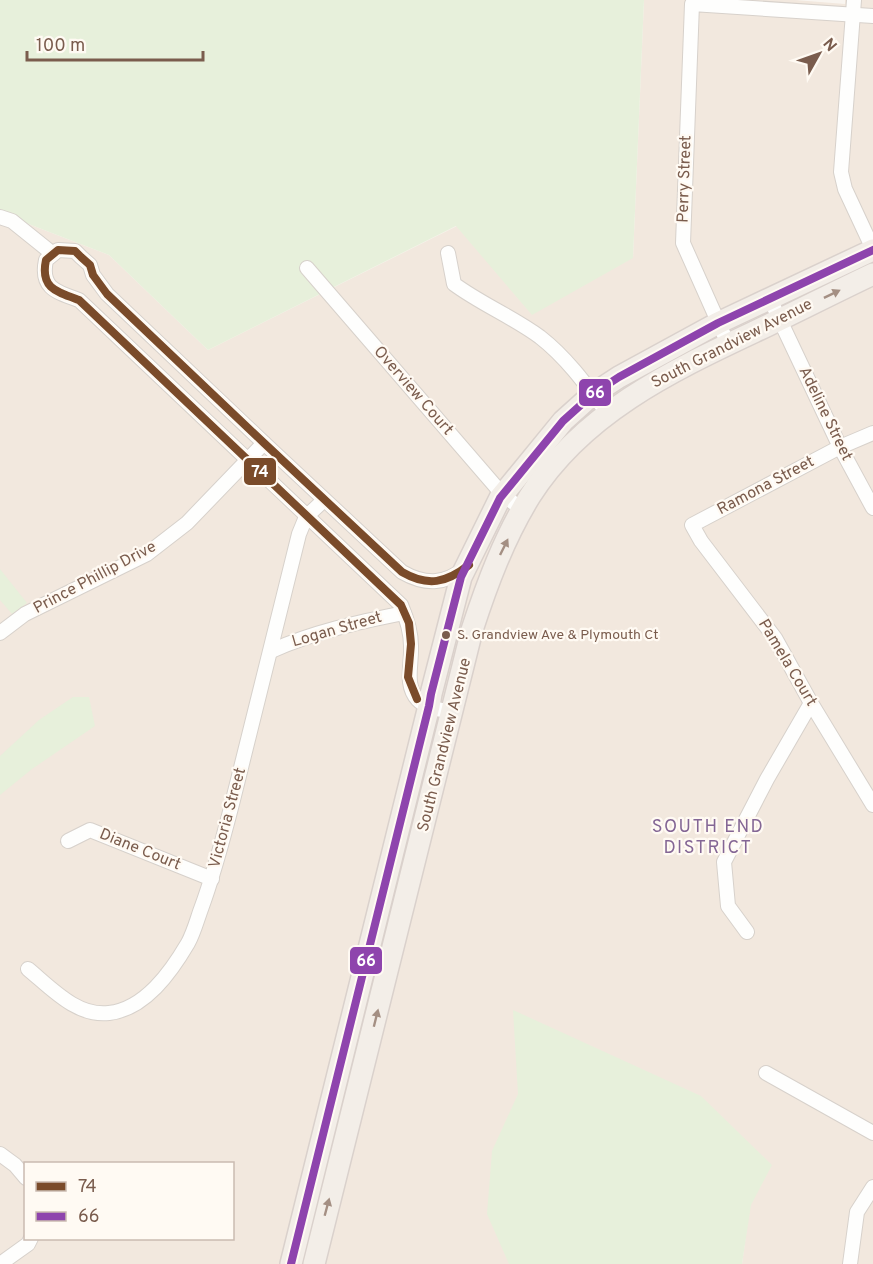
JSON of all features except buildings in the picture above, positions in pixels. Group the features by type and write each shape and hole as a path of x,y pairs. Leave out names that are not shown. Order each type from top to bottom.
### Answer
{"main road":[{"name":"South Grandview Avenue","path":"314,1264 332,1149 425,704 431,694 462,573 503,495 563,421 593,394 718,322 873,249"},
{"name":"South Grandview Avenue","path":"291,1264 299,1229 332,1149 453,712 472,630 499,556 534,490 560,457 592,425 622,401 694,360 873,274"}],"street":[{"path":"854,0 841,172 845,189 873,249"},
{"name":"Perry Street","path":"728,344 683,243 692,4 853,15"},
{"path":"853,15 873,16"},
{"path":"0,217 12,220 53,254"},
{"path":"453,712 418,700 408,677 411,644 409,623 401,605 79,300 62,294 50,286 45,278 46,260 58,250 75,251 90,266 93,276 107,294 402,572 416,580 430,582 462,573 486,590"},
{"path":"448,253 454,284 470,296 541,337 570,365 607,413"},
{"name":"Overview Court","path":"307,268 503,495 523,510"},
{"name":"Adeline Street","path":"770,299 840,447 873,508"},
{"name":"Ramona Street","path":"692,525 840,447 873,433"},
{"name":"Prince Phillip Drive","path":"0,633 25,614 147,554 187,523 264,443"},
{"path":"287,498 294,509 298,534"},
{"name":"Victoria Street","path":"28,969 65,1000 91,1012 108,1014 122,1011 146,997 189,941 212,879 271,651 298,534 306,517 324,500"},
{"name":"Pamela Court","path":"692,525 701,541 775,638 811,703 873,805"},
{"path":"365,572 382,553"},
{"name":"Logan Street","path":"271,651 311,636 382,616 404,613"},
{"path":"747,932 729,906 724,862 766,779 811,703"},
{"name":"Diane Court","path":"68,841 90,830 212,879"},
{"path":"765,1073 873,1133"},
{"path":"0,1154 15,1165 24,1176"},
{"path":"850,1264 857,1212 873,1187"},
{"path":"0,1263 30,1240"}],"shaded area":[{"path":"644,0 795,0 845,4 845,0 873,0 873,242 606,380 631,402 873,281 873,1264 742,1264 750,1205 705,1264 0,1264 0,213 109,255 208,350 457,226 633,258"}],"green space":[{"path":"0,0 644,0 633,258 532,315 456,226 208,350 109,255 0,213"},
{"path":"0,569 27,603 12,614 0,600"},
{"path":"73,697 89,697 95,726 32,769 0,795 0,756 39,720"},
{"path":"513,1010 701,1096 772,1165 751,1205 742,1264 509,1264 487,1214 492,1151 518,1094"}],"transit line":[{"name":"74","path":"417,699 408,677 411,644 409,623 401,605 79,300 52,288 45,277 46,260 58,250 75,251 90,265 93,275 107,294 402,572 420,580 437,581 452,576 469,565"},
{"name":"66","path":"291,1264 461,577 500,498 563,421 593,394 619,377 718,323 873,250"}],"place":[{"name":"S. Grandview Ave & Plymouth Ct","path":"446,635"}],"district":[{"name":"SOUTH END DISTRICT","path":"708,837"}]}
